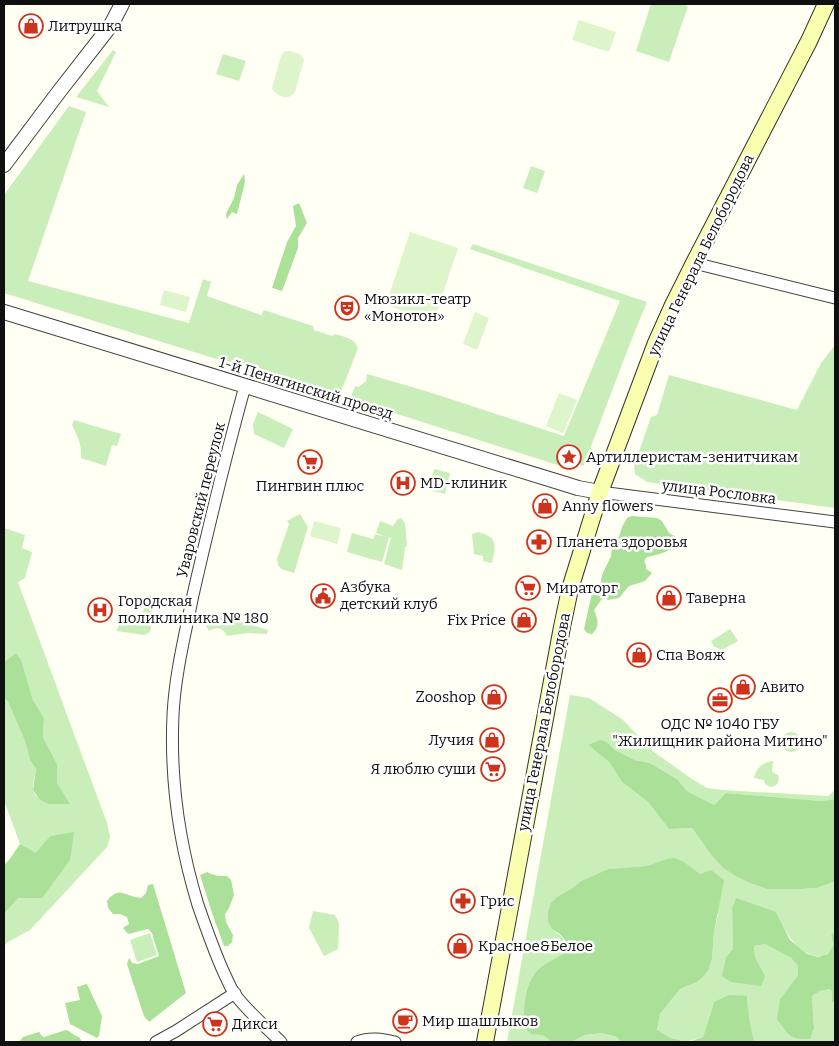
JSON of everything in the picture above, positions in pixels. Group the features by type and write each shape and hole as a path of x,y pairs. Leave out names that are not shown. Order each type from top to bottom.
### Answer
{"main road":[{"name":"улица Генерала Белобородова","path":"485,1042 562,627 570,589 600,492 656,343 673,304 809,41 826,4"}],"street":[{"path":"4,165 111,25 122,4"},
{"path":"694,263 835,298"},
{"name":"1-й Пенягинский проезд","path":"4,312 570,486 600,492"},
{"name":"Уваровский переулок","path":"245,386 204,544 176,682 173,715 175,796 184,852 193,890 216,956 235,994 281,1042"},
{"name":"улица Рословка","path":"600,492 835,522"},
{"path":"156,1042 235,994"},
{"path":"357,1042 366,1039 395,1042"}],"green space":[{"path":"651,4 680,4 688,6 669,62 636,51"},
{"path":"579,20 616,32 609,52 572,40"},
{"path":"113,50 116,52 97,91 109,107 76,97"},
{"path":"285,51 300,54 304,60 295,92 293,95 283,97 272,88 281,56"},
{"path":"223,54 246,61 239,81 216,74"},
{"path":"69,106 86,112 28,281 189,323 203,279 211,282 207,296 261,315 264,310 313,326 314,330 332,336 335,334 349,338 354,342 358,348 339,397 4,293 4,195"},
{"path":"531,166 545,171 537,193 523,188"},
{"path":"244,174 245,182 237,214 232,212 227,219 226,214 234,198 237,185"},
{"path":"299,203 307,223 298,238 298,248 282,291 272,288 287,242 296,226 293,206"},
{"path":"410,232 458,248 434,321 386,305"},
{"path":"473,244 647,302 584,465 581,466 577,460 580,458 571,443 558,450 568,465 571,463 576,471 350,399 355,386 359,387 366,381 367,374 564,436 620,301 470,249"},
{"path":"164,290 190,297 186,312 160,305"},
{"path":"475,312 489,318 477,350 463,344"},
{"path":"835,345 835,508 647,482 635,474 634,466 651,417 657,415 669,375 797,410 821,363"},
{"path":"559,393 577,400 563,433 546,426"},
{"path":"258,412 293,429 284,448 254,434 253,424"},
{"path":"74,420 121,434 117,446 112,445 106,466 81,458 79,441 72,425"},
{"path":"434,469 450,473 445,494 429,490"},
{"path":"300,514 308,527 294,573 281,569 277,559 289,524 287,521"},
{"path":"632,516 657,518 662,521 669,533 678,538 680,542 669,550 647,557 644,561 646,569 652,573 645,581 629,586 619,598 608,600 604,596 594,610 597,620 596,629 592,634 587,633 584,629 592,593 600,586 602,575 611,556 612,546 619,537 627,518"},
{"path":"401,518 405,523 407,546 405,547 402,570 384,564 391,538 389,537 382,562 347,552 352,533 373,539 375,534 386,537 376,533 380,521 393,526"},
{"path":"314,521 341,528 337,544 310,536"},
{"path":"4,528 25,535 22,548 32,552 25,578 18,582 107,823 110,837 107,847 30,930 4,946 4,914 74,833 50,836 36,854 20,844 4,800 4,697 25,741 30,760 36,769 33,786 35,794 38,798 47,802 69,803 57,783 57,764 43,737 44,718 33,700 21,661 16,653 4,662"},
{"path":"478,532 489,536 494,543 492,563 483,561 483,556 474,554 472,534"},
{"path":"150,595 153,600 150,632 144,635 117,631 120,619 138,623"},
{"path":"209,612 268,630 267,634 248,633 227,636 220,629 209,631 200,615 205,616"},
{"path":"730,629 738,641 722,650 714,647 711,641"},
{"path":"16,653 21,660 33,700 44,718 43,737 57,764 57,783 70,804 48,804 39,799 33,790 36,769 30,760 25,741 4,697 4,662"},
{"path":"570,695 589,698 622,719 654,752 707,788 828,796 835,790 835,799 822,801 726,793 714,805 687,791 677,779 664,771 650,763 635,760 615,750 607,742 588,745 609,762 622,782 648,802 669,829 692,828 723,868 737,877 767,889 817,888 835,882 835,932 831,935 833,945 828,954 818,956 802,950 791,939 776,912 732,908 733,949 726,957 765,976 755,957 754,946 765,944 791,958 798,966 798,975 780,999 814,1028 812,996 820,991 830,989 832,992 832,1002 835,1003 835,1042 755,1042 747,996 714,1002 703,1037 686,1042 671,1038 657,1030 660,1014 680,989 697,982 709,969 718,914 700,875 684,862 666,859 647,866 608,869 581,881 557,897 552,929 563,938 566,951 559,958 542,966 531,982 525,1000 524,1019 552,1042 507,1042"},
{"path":"787,732 795,732 801,738 801,746 795,752 787,752 781,746 781,738"},
{"path":"600,740 607,742 615,750 635,760 650,763 677,779 687,791 714,805 726,793 822,801 835,799 835,882 817,888 767,889 737,877 723,868 692,828 669,829 648,802 622,782 609,762 588,745"},
{"path":"773,761 772,772 778,775 779,780 775,786 771,787 765,784 764,780 754,778 760,766"},
{"path":"74,832 70,860 42,898 18,898 4,914 4,865 20,844 36,853 50,836"},
{"path":"675,858 700,874 711,870 724,880 709,969 697,982 680,989 660,1014 657,1030 671,1038 686,1042 621,1042 617,1037 602,1033 585,1035 571,1042 552,1042 543,1035 531,1034 525,1027 524,1020 529,984 540,968 566,951 566,942 561,935 552,929 548,921 551,903 581,881 608,869 647,866 666,859"},
{"path":"207,872 217,876 227,876 231,880 234,895 225,914 226,922 233,935 232,942 228,946 224,946 200,875"},
{"path":"153,884 186,993 149,1022 144,1016 127,964 129,958 132,963 138,964 159,956 152,933 148,929 128,934 123,928 129,924 127,917 113,914 108,908 107,901 111,896 119,893 141,898 146,893 148,885"},
{"path":"736,898 776,912 790,940 807,954 818,957 828,954 833,945 831,935 835,932 835,1003 832,1002 832,992 830,989 820,991 812,996 814,1028 810,1039 793,1037 777,1019 780,999 798,975 798,966 791,958 765,944 754,946 755,957 765,976 761,986 731,982 722,976 726,957 733,949 732,908"},
{"path":"313,911 335,915 339,923 338,949 324,956 309,928"},
{"path":"150,933 157,955 137,962 130,940"},
{"path":"87,984 102,1016 99,1036 97,1038 70,1024 65,1003 80,1000 77,987"},
{"path":"729,995 747,996 749,1019 755,1042 689,1042 703,1037 714,1002"},
{"path":"66,1030 79,1037 82,1042 19,1042 23,1037 39,1032 44,1037"},
{"path":"602,1033 617,1037 621,1042 571,1042 585,1035"}],"place":[{"name":"Литрушка","path":"31,26"},
{"name":"Мюзикл-театр «Монотон»","path":"347,308"},
{"name":"Артиллеристам-зенитчикам","path":"569,457"},
{"name":"Пингвин плюс","path":"310,462"},
{"name":"MD-клиник","path":"403,483"},
{"name":"Anny flowers","path":"545,506"},
{"name":"Планета здоровья","path":"539,542"},
{"name":"Мираторг","path":"528,588"},
{"name":"Азбука детский клуб","path":"323,596"},
{"name":"Таверна","path":"669,598"},
{"name":"Городская поликлиника № 180","path":"100,610"},
{"name":"Fix Price","path":"524,620"},
{"name":"Спа Вояж","path":"639,655"},
{"name":"Авито","path":"743,687"},
{"name":"Zooshop","path":"494,697"},
{"name":"ОДС № 1040 ГБУ \"Жилищник района Митино\"","path":"720,700"},
{"name":"Лучия","path":"492,740"},
{"name":"Я люблю суши","path":"493,769"},
{"name":"Грис","path":"463,901"},
{"name":"Красное&Белое","path":"460,946"},
{"name":"Мир шашлыков","path":"405,1021"},
{"name":"Дикси","path":"215,1024"}]}
